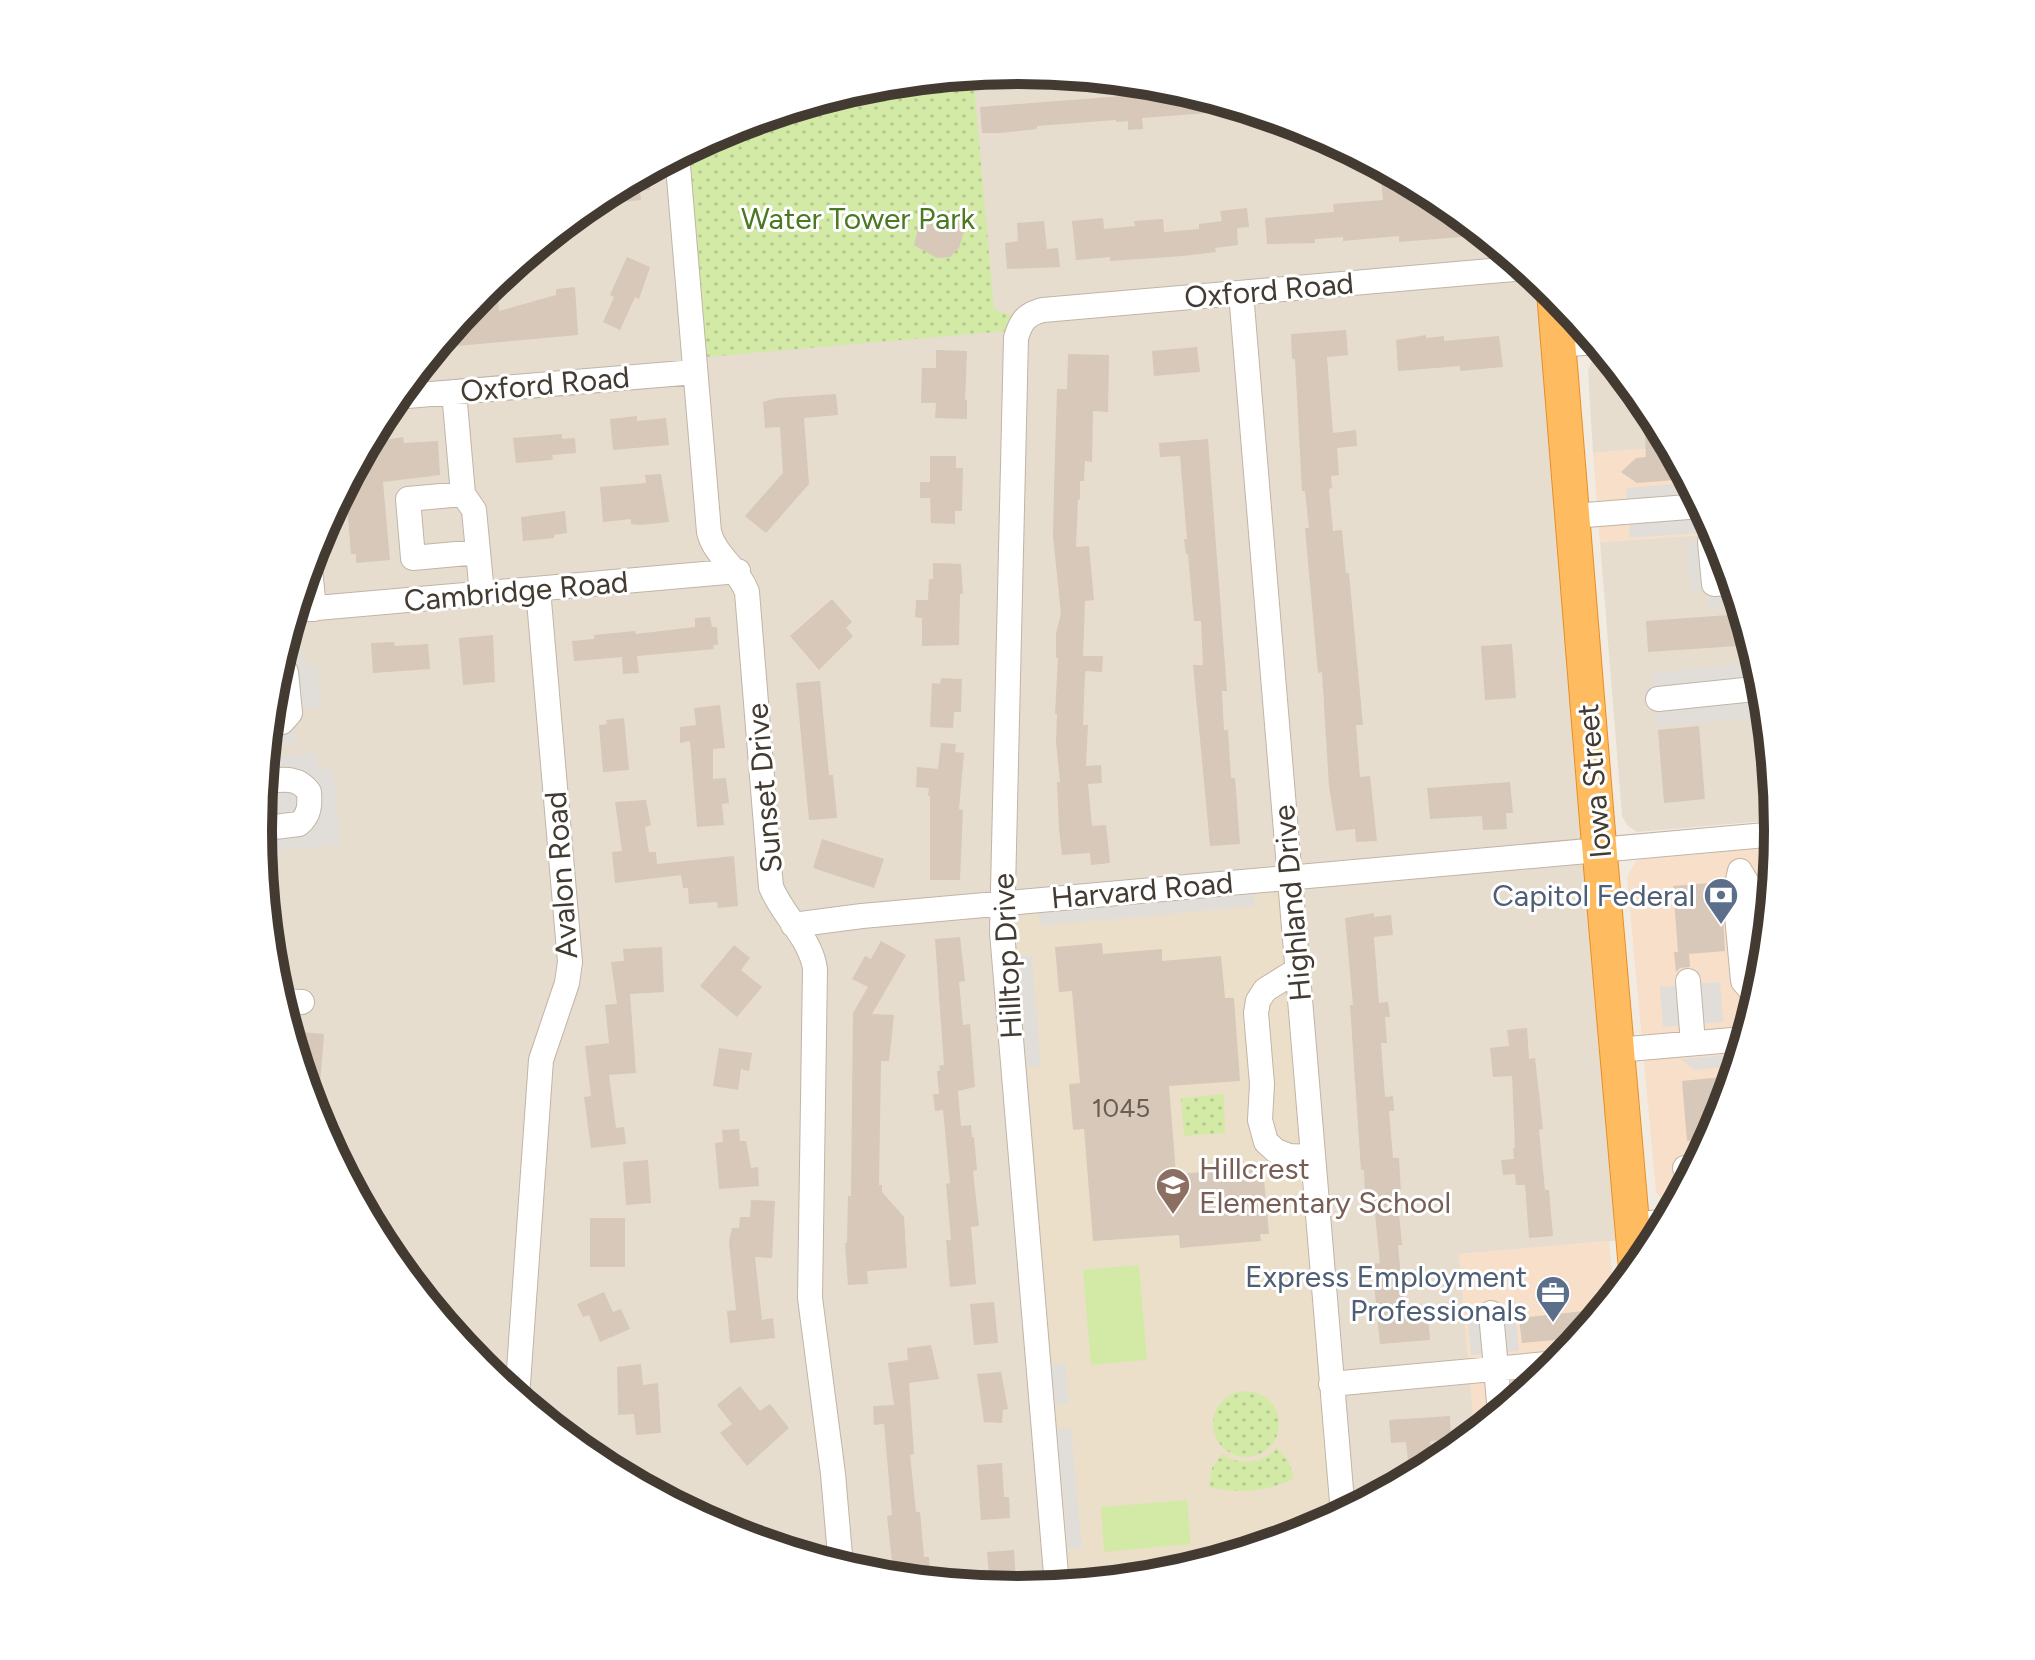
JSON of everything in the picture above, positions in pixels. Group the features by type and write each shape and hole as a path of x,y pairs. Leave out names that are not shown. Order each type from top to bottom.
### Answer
{"highway":[{"name":"Iowa Street","path":"1556,314 1634,1249"}],"street":[{"name":"Sunset Drive","path":"678,166 709,532 717,551 738,571 747,592 771,887 778,905 811,951 815,969 810,1298 833,1474 840,1555"},
{"name":"Oxford Road","path":"1020,324 1031,313 1043,310 1509,269"},
{"name":"Highland Drive","path":"1241,293 1342,1501"},
{"name":"Hilltop Drive","path":"1020,324 1016,338 1002,903 1011,1049 1056,1574"},
{"path":"1559,345 1582,343"},
{"name":"Oxford Road","path":"412,396 695,372"},
{"path":"454,392 463,494 474,510 482,594"},
{"path":"463,494 408,499 413,558 478,552"},
{"path":"1573,516 1690,507"},
{"path":"1711,557 1714,584 1722,584"},
{"name":"Cambridge Road","path":"305,610 738,571"},
{"name":"Avalon Road","path":"518,1384 541,1060 567,983 570,962 538,589"},
{"path":"280,722 290,713 287,680"},
{"path":"1658,699 1750,689"},
{"path":"272,827 299,824 308,813 310,802 309,792 296,781 273,781"},
{"name":"Harvard Road","path":"793,925 1002,903 1764,835"},
{"path":"1737,837 1753,954"},
{"path":"1740,871 1761,889"},
{"path":"1297,970 1265,990 1258,1001 1256,1013 1262,1084 1260,1120 1266,1142 1276,1151 1289,1156 1312,1157"},
{"path":"1688,981 1693,1043"},
{"path":"1617,1050 1733,1040"},
{"path":"1632,1224 1651,1223"},
{"path":"1491,1313 1499,1400"},
{"path":"1331,1384 1537,1365"}],"shaded area":[{"path":"1018,84 1115,90 1163,98 1211,109 1303,141 1390,184 1432,210 1472,238 1545,302 1556,314 1633,1239 1459,1254 1474,1420 1390,1476 1303,1519 1211,1551 1115,1570 1018,1576 920,1570 824,1551 778,1536 732,1519 644,1476 563,1422 490,1358 426,1284 397,1244 348,1160 328,1115 311,1070 286,976 273,879 272,830 273,781 286,684 311,590 328,545 371,457 397,416 457,338 490,302 563,238 603,210 688,161 732,141 824,109 872,98 920,90"},
{"path":"1595,358 1609,376 1658,448 1593,453 1588,371"},
{"path":"1658,448 1703,535 1600,542 1593,453"},
{"path":"1678,484 1697,523 1698,533 1630,538 1626,488"},
{"path":"1703,535 1724,590 1749,684 1757,733 1764,821 1637,832 1628,826 1622,816 1600,542"},
{"path":"1705,541 1728,605 1709,607 1707,589 1691,590 1687,543"},
{"path":"296,643 301,643 303,665 317,664 321,707 302,709 294,730 295,745 277,747 286,684"},
{"path":"1744,664 1754,717 1657,726 1653,673"},
{"path":"317,753 319,770 333,769 340,845 272,851 276,757"},
{"path":"1763,848 1757,927 1738,1023 1707,1115 1664,1203 1656,1192 1627,877 1636,861"},
{"name":"Hillcrest Elementary School","path":"1268,891 1278,897 1332,1506 1211,1551 1115,1570 1069,1574 1016,927 1021,917 1030,912"},
{"path":"1254,892 1255,906 1040,926 1038,911"},
{"path":"1032,955 1041,1066 1027,1067 1018,956"},
{"path":"1720,982 1723,1022 1663,1027 1660,987"},
{"path":"1728,1055 1725,1067 1694,1070 1681,1059"},
{"path":"1609,1241 1612,1279 1549,1354 1468,1361 1459,1254"},
{"path":"1515,1309 1519,1351 1471,1355 1467,1313"},
{"path":"1066,1364 1069,1403 1055,1405 1051,1365"},
{"path":"1522,1379 1474,1421 1470,1384"},
{"path":"1071,1427 1082,1548 1068,1549 1057,1429"}],"green space":[{"name":"Water Tower Park","path":"974,86 994,309 1013,316 1007,331 705,357 689,161 732,141 824,109 920,90"},
{"path":"1224,1094 1225,1133 1184,1136 1181,1098"},
{"path":"1139,1265 1147,1360 1091,1365 1083,1270"},
{"path":"1239,1391 1253,1391 1265,1396 1274,1405 1279,1424 1277,1437 1270,1448 1253,1457 1239,1457 1227,1452 1218,1443 1213,1431 1213,1417 1218,1405 1227,1396"},
{"path":"1277,1448 1289,1462 1294,1479 1273,1487 1252,1490 1209,1487 1212,1468 1222,1454 1236,1461 1251,1462 1264,1458"},
{"path":"1187,1500 1191,1544 1104,1552 1101,1507"}],"building":[{"path":"1142,94 1220,112 1142,118 1143,129 1128,130 1128,121 1116,120 982,133 980,107"},
{"path":"1381,179 1405,193 1405,198 1412,198 1470,236 1399,242 1399,236 1343,241 1343,237 1315,239 1315,243 1267,244 1265,218 1334,212 1333,204 1383,200"},
{"path":"650,182 650,190 640,191 641,200 615,203"},
{"path":"1247,208 1249,227 1237,228 1238,245 1215,248 1216,252 1110,261 1110,257 1076,260 1072,221 1103,218 1104,229 1135,226 1134,221 1163,219 1164,232 1199,229 1199,224 1222,221 1220,211"},
{"path":"942,210 957,218 964,232 959,248 950,257 937,258 914,245 920,220 926,214"},
{"path":"1044,221 1047,249 1058,248 1060,267 1007,269 1005,243 1018,241 1017,223"},
{"path":"627,257 650,267 639,299 635,297 620,330 603,322 614,297 610,295"},
{"path":"575,287 578,335 450,347 496,296 499,311 556,295 556,289"},
{"path":"1346,330 1348,355 1327,357 1333,433 1356,430 1357,446 1337,448 1339,475 1331,476 1332,488 1329,489 1333,531 1342,530 1346,573 1349,573 1363,725 1356,725 1360,777 1370,776 1377,841 1356,842 1355,829 1336,831 1329,786 1322,672 1318,673 1305,528 1309,528 1305,491 1302,491 1291,334"},
{"path":"1426,335 1426,338 1444,336 1444,341 1499,336 1503,367 1460,371 1460,366 1398,371 1396,340"},
{"path":"1197,347 1200,372 1154,376 1152,351"},
{"path":"936,350 967,351 967,419 935,418 936,403 921,403 922,368 936,368"},
{"path":"1068,354 1109,355 1108,412 1093,411 1092,462 1085,461 1084,481 1080,481 1076,547 1089,546 1094,600 1085,601 1083,656 1103,656 1102,672 1086,671 1085,674 1083,725 1088,725 1086,766 1101,765 1102,783 1088,784 1092,826 1106,825 1110,863 1091,865 1090,853 1062,855 1059,829 1057,782 1060,782 1055,714 1056,633 1061,614 1053,536 1057,389 1067,389"},
{"path":"836,394 838,415 804,418 809,484 766,533 745,516 783,473 780,427 765,428 763,402 777,398"},
{"path":"637,416 637,421 666,418 669,445 613,450 610,419"},
{"path":"1644,426 1676,480 1637,483 1621,472 1636,458 1646,457"},
{"path":"562,434 562,439 575,438 576,453 552,455 553,460 516,463 513,438"},
{"path":"403,437 404,443 438,441 440,475 383,482 390,560 356,563 356,554 351,554 347,503 381,441"},
{"path":"1208,439 1227,691 1222,691 1224,730 1228,730 1231,778 1235,778 1240,844 1210,846 1193,665 1203,665 1201,621 1194,621 1184,539 1187,539 1180,456 1160,457 1159,443"},
{"path":"930,456 956,456 956,468 963,468 962,511 955,511 955,524 931,523 930,498 920,498 920,482 930,482"},
{"path":"661,474 669,522 640,525 631,524 631,519 603,522 600,487 646,483 645,475"},
{"path":"565,511 567,533 554,535 554,538 523,541 521,517"},
{"path":"933,563 961,564 963,594 960,594 959,645 922,646 922,618 915,617 916,600 928,600"},
{"path":"832,599 852,622 846,628 853,636 819,670 790,636"},
{"path":"1731,615 1740,646 1648,652 1646,621"},
{"path":"710,617 712,627 717,627 718,645 713,645 714,649 637,656 639,673 623,674 622,657 574,661 572,641 594,639 594,635 695,627 695,618"},
{"path":"493,635 495,682 463,685 459,638"},
{"path":"394,642 395,646 428,644 430,669 373,673 371,643"},
{"path":"1512,644 1516,698 1485,700 1481,646"},
{"path":"941,678 962,679 961,712 954,712 953,728 930,727 932,683 940,684"},
{"path":"820,681 829,775 833,775 837,818 809,820 796,683"},
{"path":"720,705 725,748 713,749 713,779 726,778 729,803 722,804 724,825 697,827 690,741 680,743 680,727 696,725 694,708"},
{"path":"624,718 629,770 603,772 599,725 607,724 606,720"},
{"path":"1699,726 1705,799 1664,803 1658,730"},
{"path":"941,743 956,744 955,752 964,753 959,809 963,810 960,880 930,880 929,788 916,787 917,767 938,769"},
{"path":"1510,782 1513,813 1506,813 1507,829 1483,830 1482,816 1430,819 1427,788"},
{"path":"646,800 651,825 645,827 649,852 656,852 657,864 734,856 738,906 718,908 717,902 689,904 688,888 683,888 681,875 615,883 612,852 622,851 615,802"},
{"path":"822,839 884,859 874,888 813,868"},
{"name":"Capitol Federal","path":"1721,882 1725,951 1689,954 1690,967 1680,968 1676,972 1674,952 1678,952 1673,886"},
{"path":"1374,913 1374,917 1391,915 1393,935 1374,937 1379,1003 1388,1002 1390,1017 1385,1017 1387,1043 1381,1043 1385,1097 1393,1096 1394,1111 1389,1111 1393,1158 1399,1158 1401,1193 1397,1193 1402,1245 1398,1245 1405,1319 1428,1317 1430,1340 1380,1344 1372,1264 1380,1263 1373,1195 1365,1195 1364,1170 1361,1170 1350,1005 1353,1005 1345,918"},
{"path":"960,937 965,981 959,982 963,1025 970,1024 975,1087 958,1091 961,1126 971,1125 974,1137 977,1170 973,1171 979,1226 971,1227 976,1284 950,1287 946,1240 951,1240 946,1184 950,1183 943,1110 935,1111 933,1094 939,1094 937,1071 940,1071 939,1066 944,1065 935,939"},
{"path":"881,941 906,955 872,1014 894,1015 889,1061 881,1061 879,1185 904,1217 907,1268 867,1271 868,1284 848,1285 845,1243 848,1196 851,1196 853,1013 868,987 852,979 865,956 871,959"},
{"path":"1102,943 1103,954 1162,949 1162,961 1221,956 1225,998 1234,998 1240,1081 1169,1086 1176,1174 1263,1168 1269,1234 1260,1234 1261,1241 1180,1248 1179,1235 1093,1241 1084,1129 1073,1130 1069,1084 1080,1083 1072,991 1059,992 1055,947"},
{"path":"734,945 750,958 741,970 762,987 737,1017 700,986"},
{"path":"662,947 664,992 630,994 636,1073 609,1075 616,1128 624,1127 626,1144 591,1148 584,1097 591,1096 585,1046 609,1043 605,1005 617,1004 611,962 624,961 623,949"},
{"path":"1527,1028 1529,1059 1535,1058 1543,1129 1539,1130 1545,1190 1549,1190 1553,1236 1529,1238 1525,1185 1516,1185 1515,1174 1503,1175 1501,1160 1514,1159 1512,1076 1493,1077 1490,1048 1509,1046 1507,1030"},
{"path":"300,1032 324,1034 319,1092"},
{"path":"719,1048 752,1053 749,1071 741,1069 738,1090 713,1086"},
{"path":"1721,1077 1696,1140 1687,1141 1682,1081"},
{"path":"739,1129 740,1141 746,1141 751,1168 758,1167 759,1186 719,1189 715,1143 723,1142 722,1130"},
{"path":"648,1160 651,1203 626,1205 623,1162"},
{"path":"751,1200 775,1201 772,1258 755,1257 762,1320 773,1318 775,1338 730,1343 727,1311 736,1310 729,1242 732,1228 739,1228 740,1217 750,1217"},
{"path":"590,1218 625,1218 625,1267 590,1267"},
{"path":"604,1292 613,1312 621,1309 630,1329 600,1342 589,1315 583,1317 577,1304"},
{"path":"994,1302 998,1343 974,1345 970,1304"},
{"name":"Express Employment Professionals","path":"1584,1311 1584,1314 1562,1339 1522,1343 1519,1318"},
{"path":"931,1345 939,1379 909,1383 914,1454 910,1455 916,1512 920,1512 924,1557 929,1557 930,1571 892,1565 887,1516 892,1515 884,1424 874,1425 873,1406 894,1405 888,1363 908,1360 907,1348"},
{"path":"641,1364 643,1385 658,1383 661,1433 636,1435 634,1414 618,1415 617,1367"},
{"path":"1001,1372 1008,1409 1003,1410 1002,1423 984,1422 977,1374"},
{"path":"740,1386 760,1411 770,1404 789,1428 747,1466 720,1433 732,1424 717,1405"},
{"path":"1450,1416 1451,1437 1430,1441 1431,1451 1409,1465 1406,1442 1391,1443 1389,1420"},
{"path":"1002,1463 1004,1497 1009,1497 1010,1518 981,1520 977,1465"},
{"path":"1014,1550 1016,1576 989,1575 987,1552"}],"place":[{"name":"Capitol Federal","path":"1721,926"},
{"name":"Hillcrest Elementary School","path":"1173,1216"},
{"name":"Express Employment Professionals","path":"1553,1324"}]}
